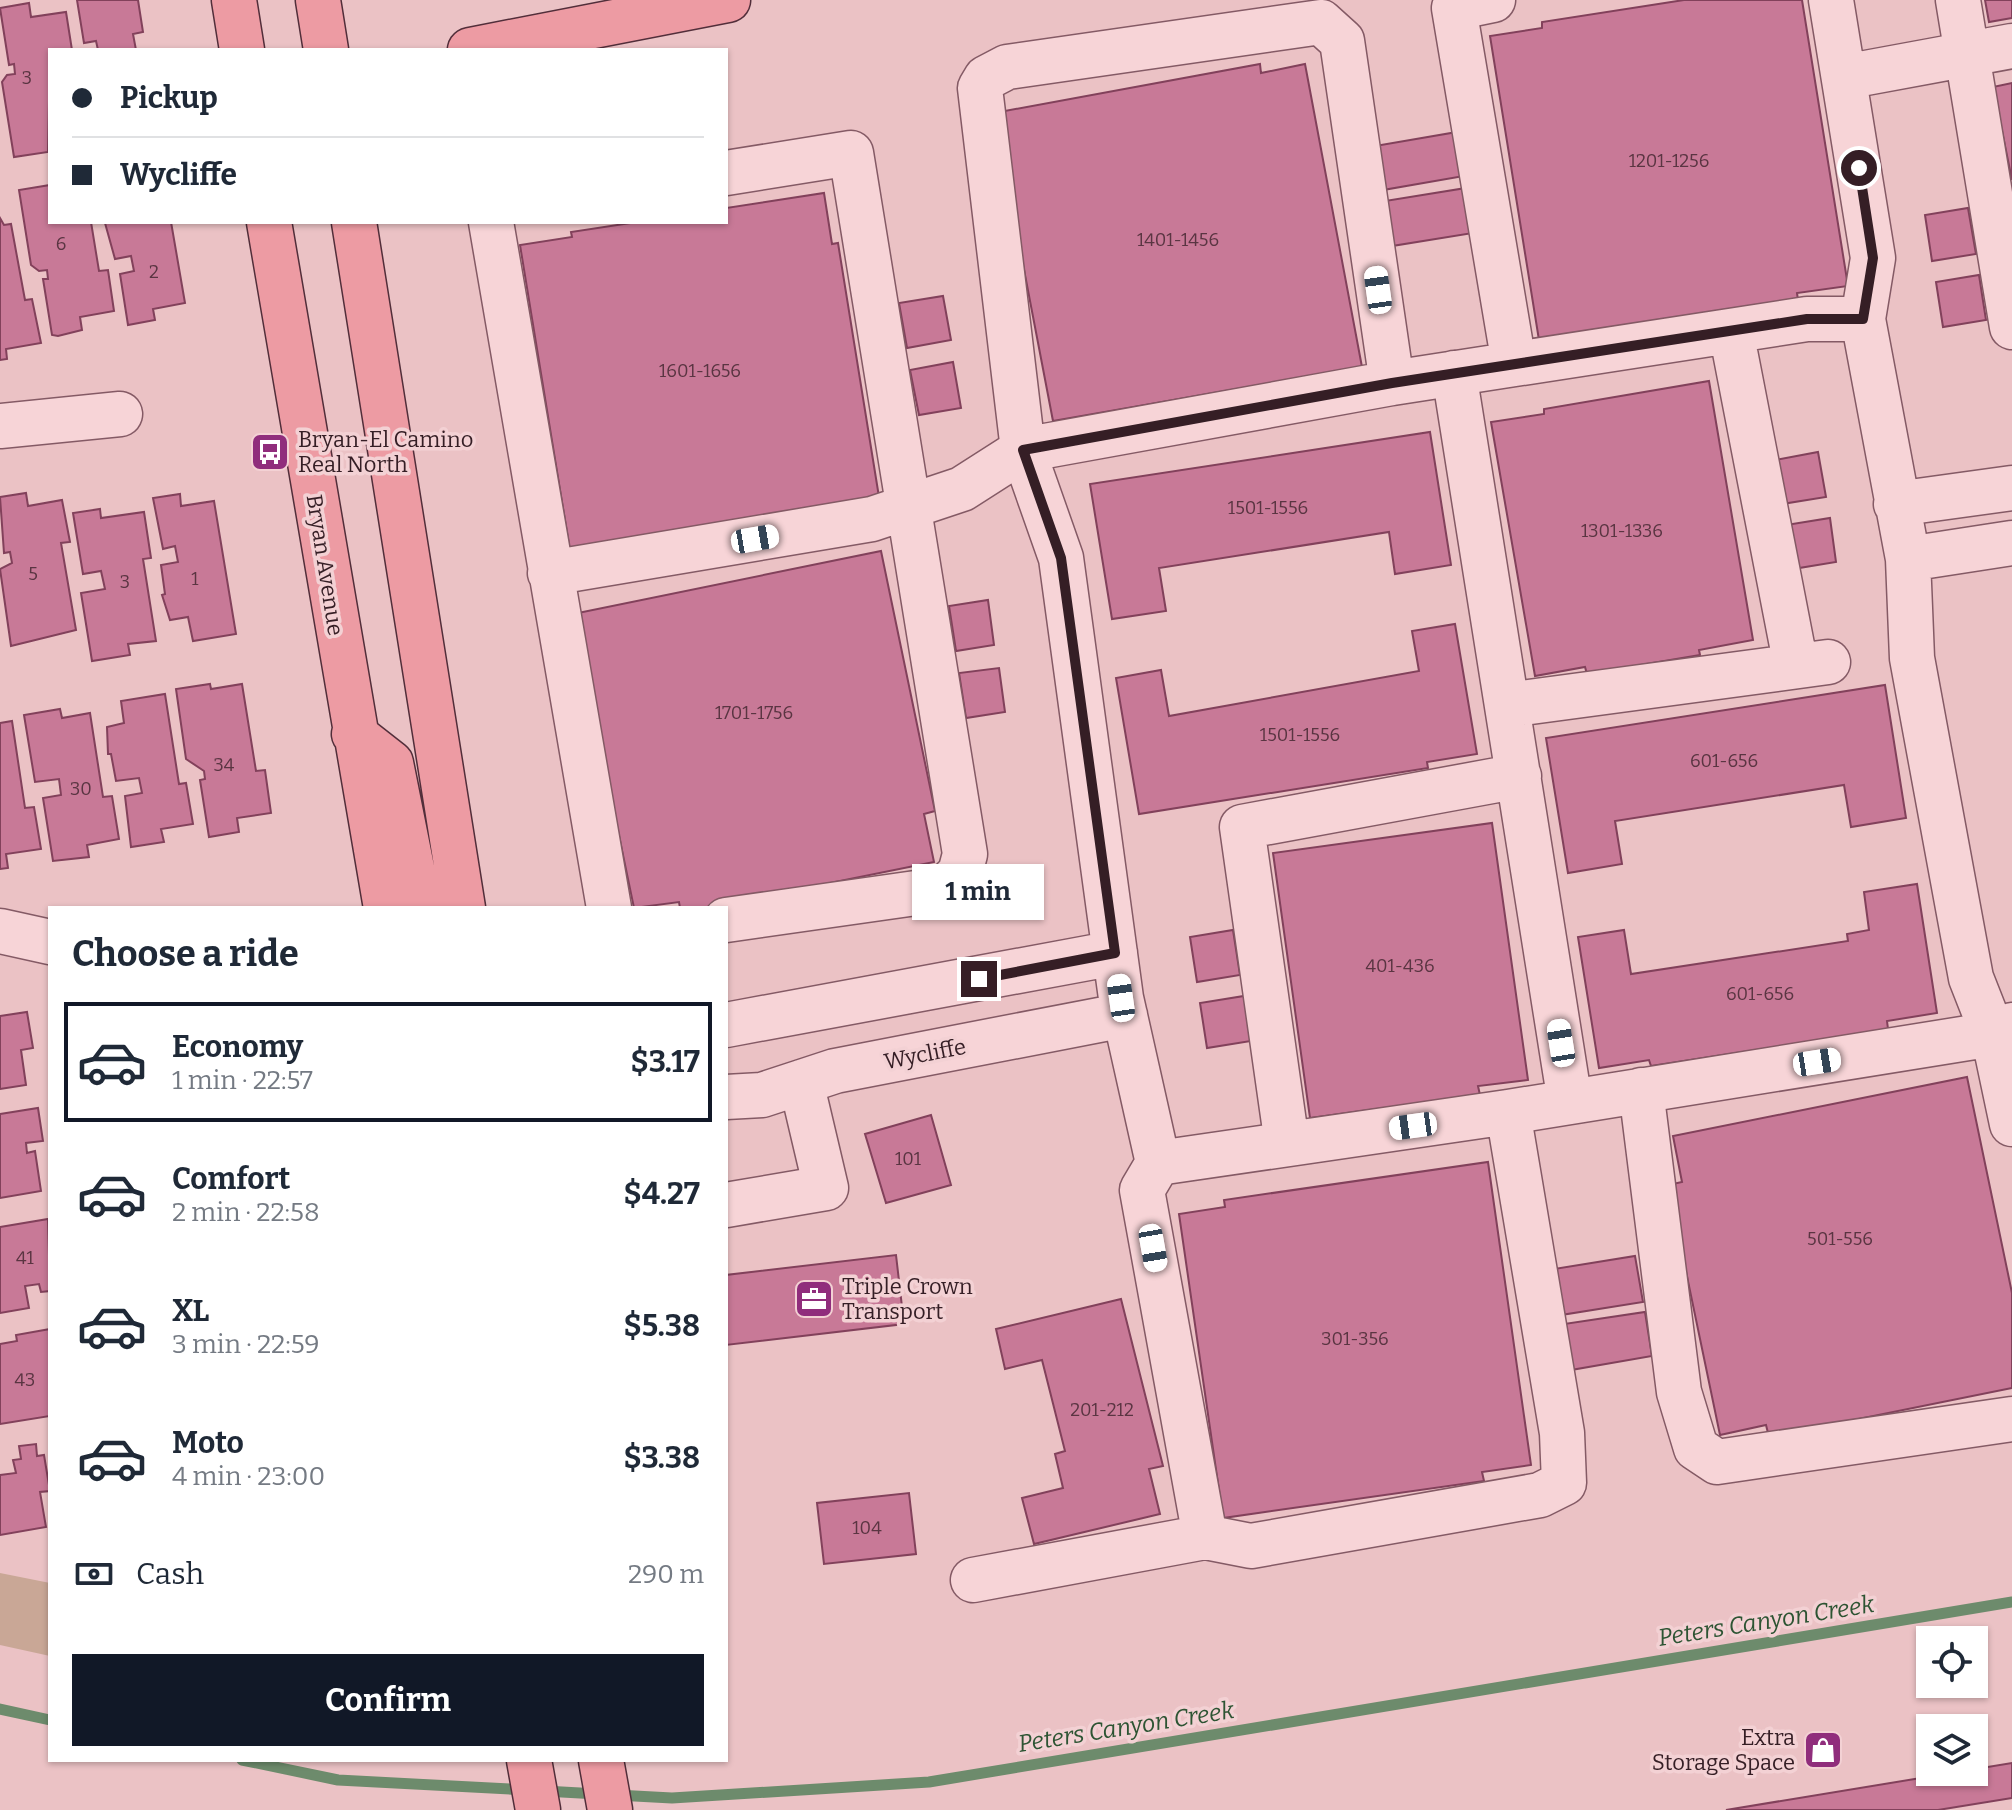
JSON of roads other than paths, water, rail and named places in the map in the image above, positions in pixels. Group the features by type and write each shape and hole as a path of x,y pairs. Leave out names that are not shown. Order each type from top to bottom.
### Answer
{"main road":[{"path":"234,0 242,48"},
{"path":"318,0 326,48"},
{"path":"480,48 728,0"},
{"name":"Bryan Avenue","path":"269,224 386,906"},
{"path":"354,224 463,906"},
{"path":"354,734 391,763 420,906"},
{"path":"529,1762 538,1810"},
{"path":"601,1762 610,1810"}],"street":[{"path":"1493,0 1454,8 1514,364"},
{"path":"1831,0 1873,258 1863,319 1908,559 1912,658 1971,978 2002,1030 2012,1124"},
{"path":"1958,0 2012,327"},
{"path":"1205,1537 1142,1190 1158,1163 1125,1015 1115,953 1061,558 1023,450 980,88 986,78 1007,67 1321,22 1342,41 1392,383"},
{"path":"1844,77 2012,46"},
{"path":"728,173 851,153 911,506 965,854 960,873 944,889 728,920"},
{"path":"491,224 609,906"},
{"path":"550,573 872,519 962,489 1023,450 1454,373 1807,319 1863,319"},
{"path":"1507,705 1812,664 1731,331"},
{"path":"1454,373 1570,1102"},
{"path":"0,426 120,414"},
{"path":"1896,504 2012,488"},
{"path":"1908,559 2012,543"},
{"path":"1287,1144 1242,827 1519,776"},
{"path":"0,931 48,942"},
{"path":"728,1025 1115,953"},
{"path":"728,1205 826,1188 798,1012"},
{"name":"Wycliffe","path":"728,1097 762,1095 808,1080 1125,1015"},
{"path":"1158,1163 1508,1112 2002,1030"},
{"path":"1641,1090 1679,1392 1696,1448 1717,1462 2012,1419"},
{"path":"973,1580 1205,1537 1251,1546 1540,1495 1564,1483 1562,1433 1508,1112"}],"waterway":[{"name":"Peters Canyon Creek","path":"616,1795 672,1798 929,1782 2012,1602"},
{"name":"Peters Canyon Creek","path":"0,1709 48,1720"},
{"name":"Peters Canyon Creek","path":"252,1762 338,1780 527,1790"},
{"name":"Peters Canyon Creek","path":"544,1791 598,1794"}],"place":[{"name":"Bryan-El Camino Real North","path":"270,452"},
{"name":"Triple Crown Transport","path":"814,1299"},
{"name":"Extra Storage Space","path":"1823,1750"}]}
